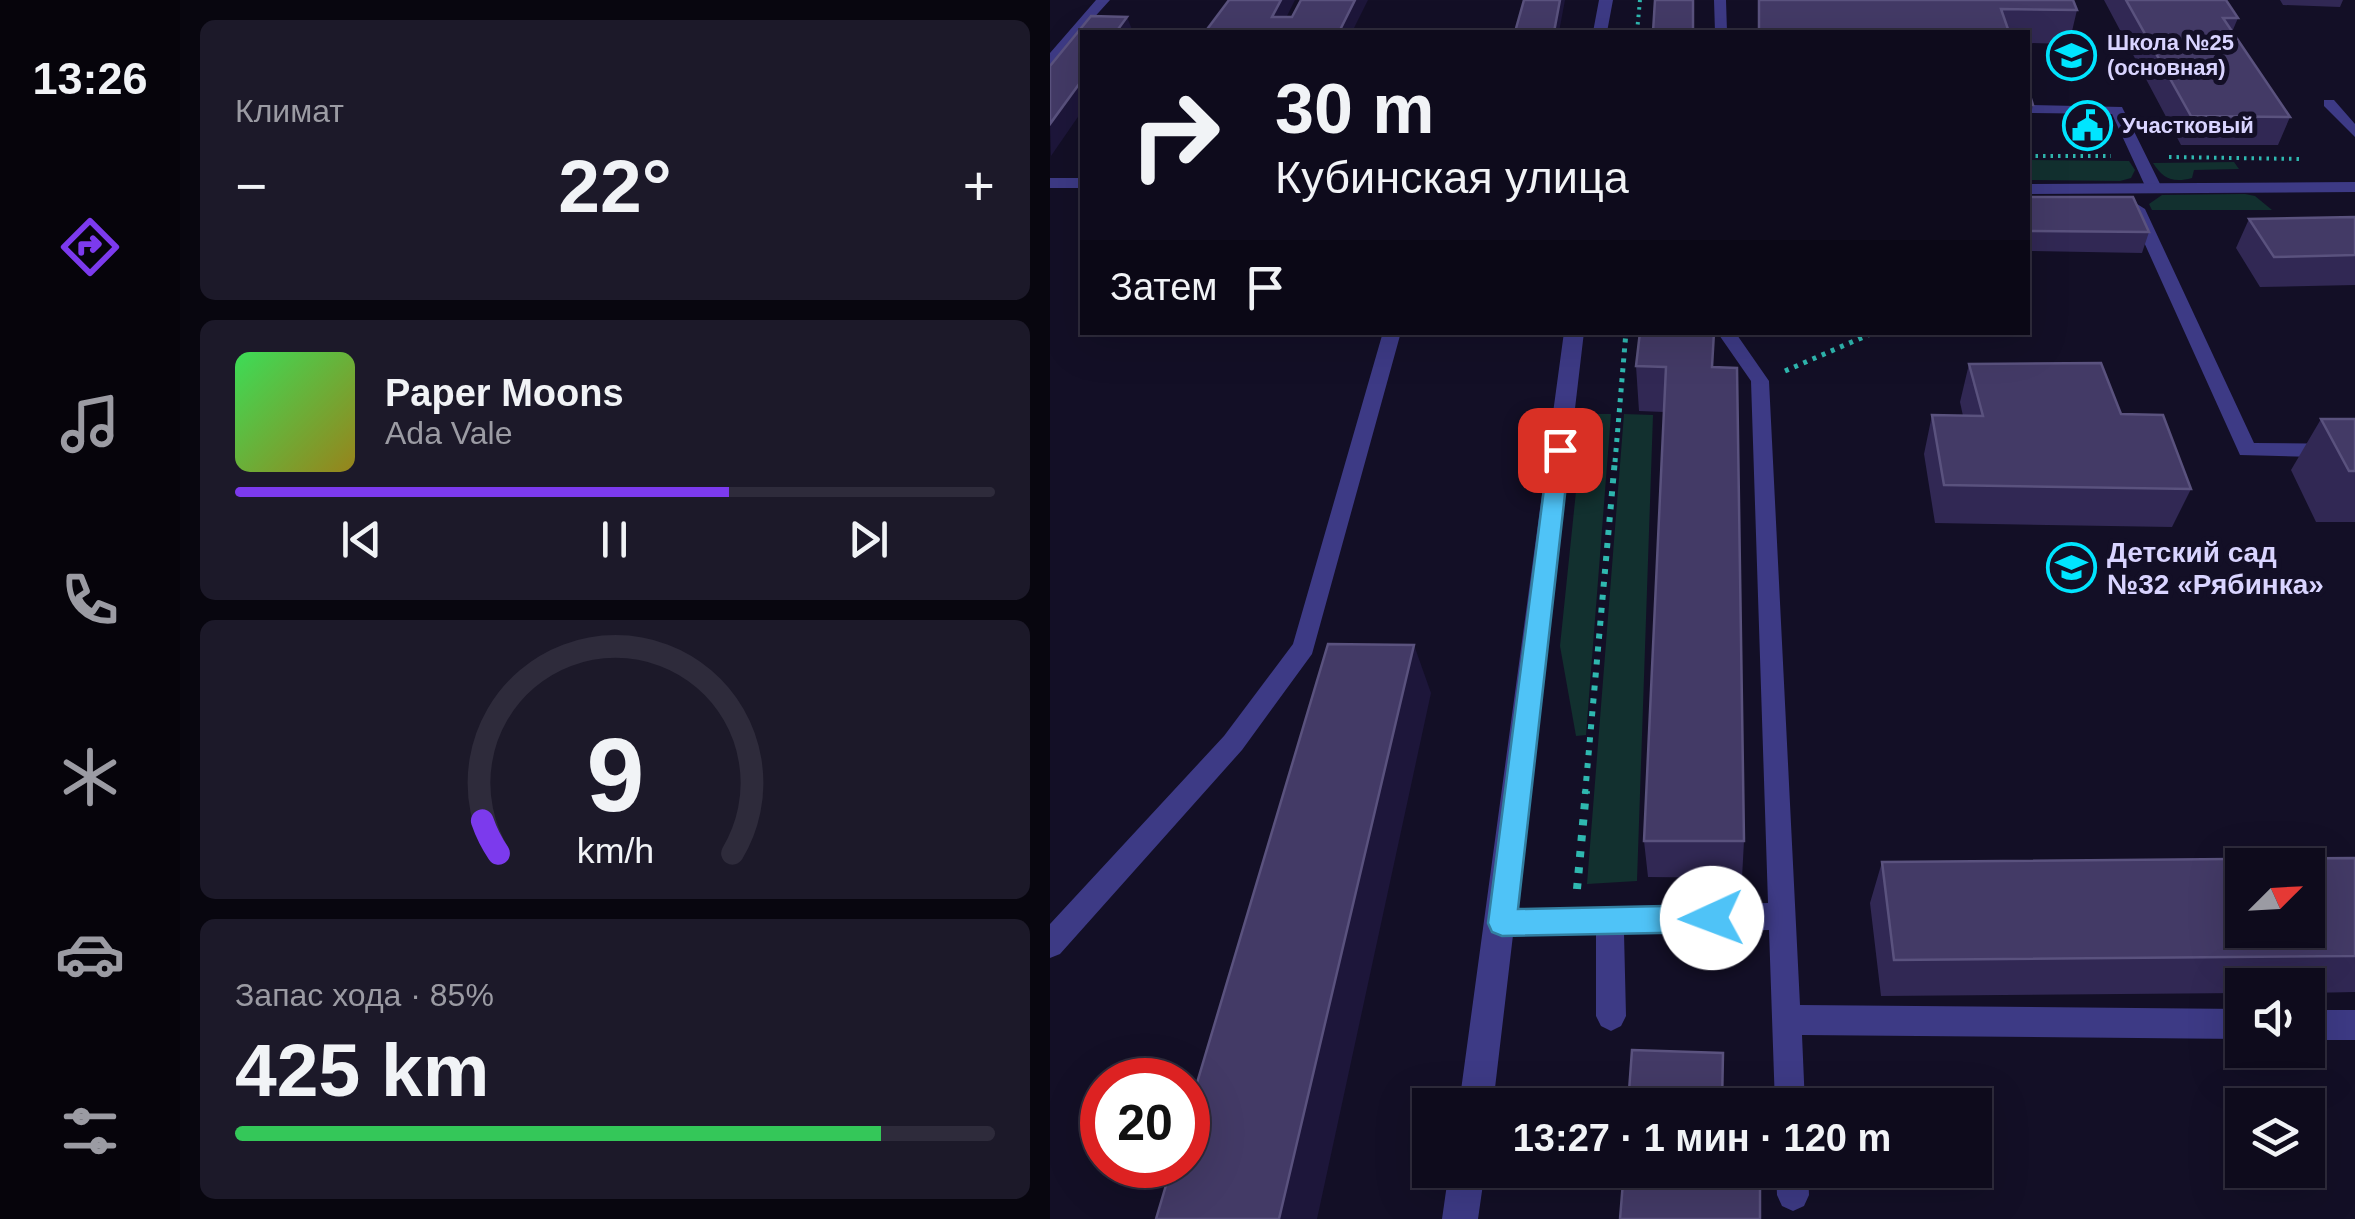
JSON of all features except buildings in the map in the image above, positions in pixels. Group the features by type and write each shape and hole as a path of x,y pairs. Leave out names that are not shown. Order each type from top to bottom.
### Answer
{"street":[{"path":"1050,62 1102,0"},
{"path":"1600,30 1606,0"},
{"path":"1050,183 1080,183"},
{"path":"2030,189 2355,187"},
{"path":"1478,1088 1574,335"},
{"path":"1460,1219 1464,1188"}],"lane":[{"path":"1720,0 1720,30"},
{"path":"2328,104 2355,134"},
{"path":"2030,109 2117,110 2154,188"},
{"path":"2126,189 2248,450 2355,450"},
{"path":"1050,944 1233,743 1304,647 1391,335"},
{"path":"1728,335 1760,381 1779,916 1789,1088"},
{"path":"1502,923 1779,916"},
{"path":"1610,922 1610,1016"},
{"path":"1787,1020 2225,1024"},
{"path":"2325,1025 2355,1025"}],"path":[{"path":"1637,30 1640,0"},
{"path":"2030,156 2316,159"},
{"path":"1574,922 1626,335"},
{"path":"1760,381 1869,335"}],"green space":[{"path":"2030,160 2129,161 2135,170 2131,178 2030,180"},
{"path":"2234,162 2239,169 2194,170 2192,178 2179,180 2165,176 2153,163"},
{"path":"2162,195 2255,196 2272,210 2152,210 2149,204"},
{"path":"1584,414 1611,414 1586,735 1576,736 1560,646"},
{"path":"1624,414 1653,415 1637,881 1587,884"}],"place":[{"name":"Школа №25 (основная)","path":"2072,55"},
{"name":"Участковый","path":"2087,125"},
{"name":"Детский сад №32 «Рябинка»","path":"2072,568"}],"route":[{"path":"1560,450 1502,923 1712,918"}]}
